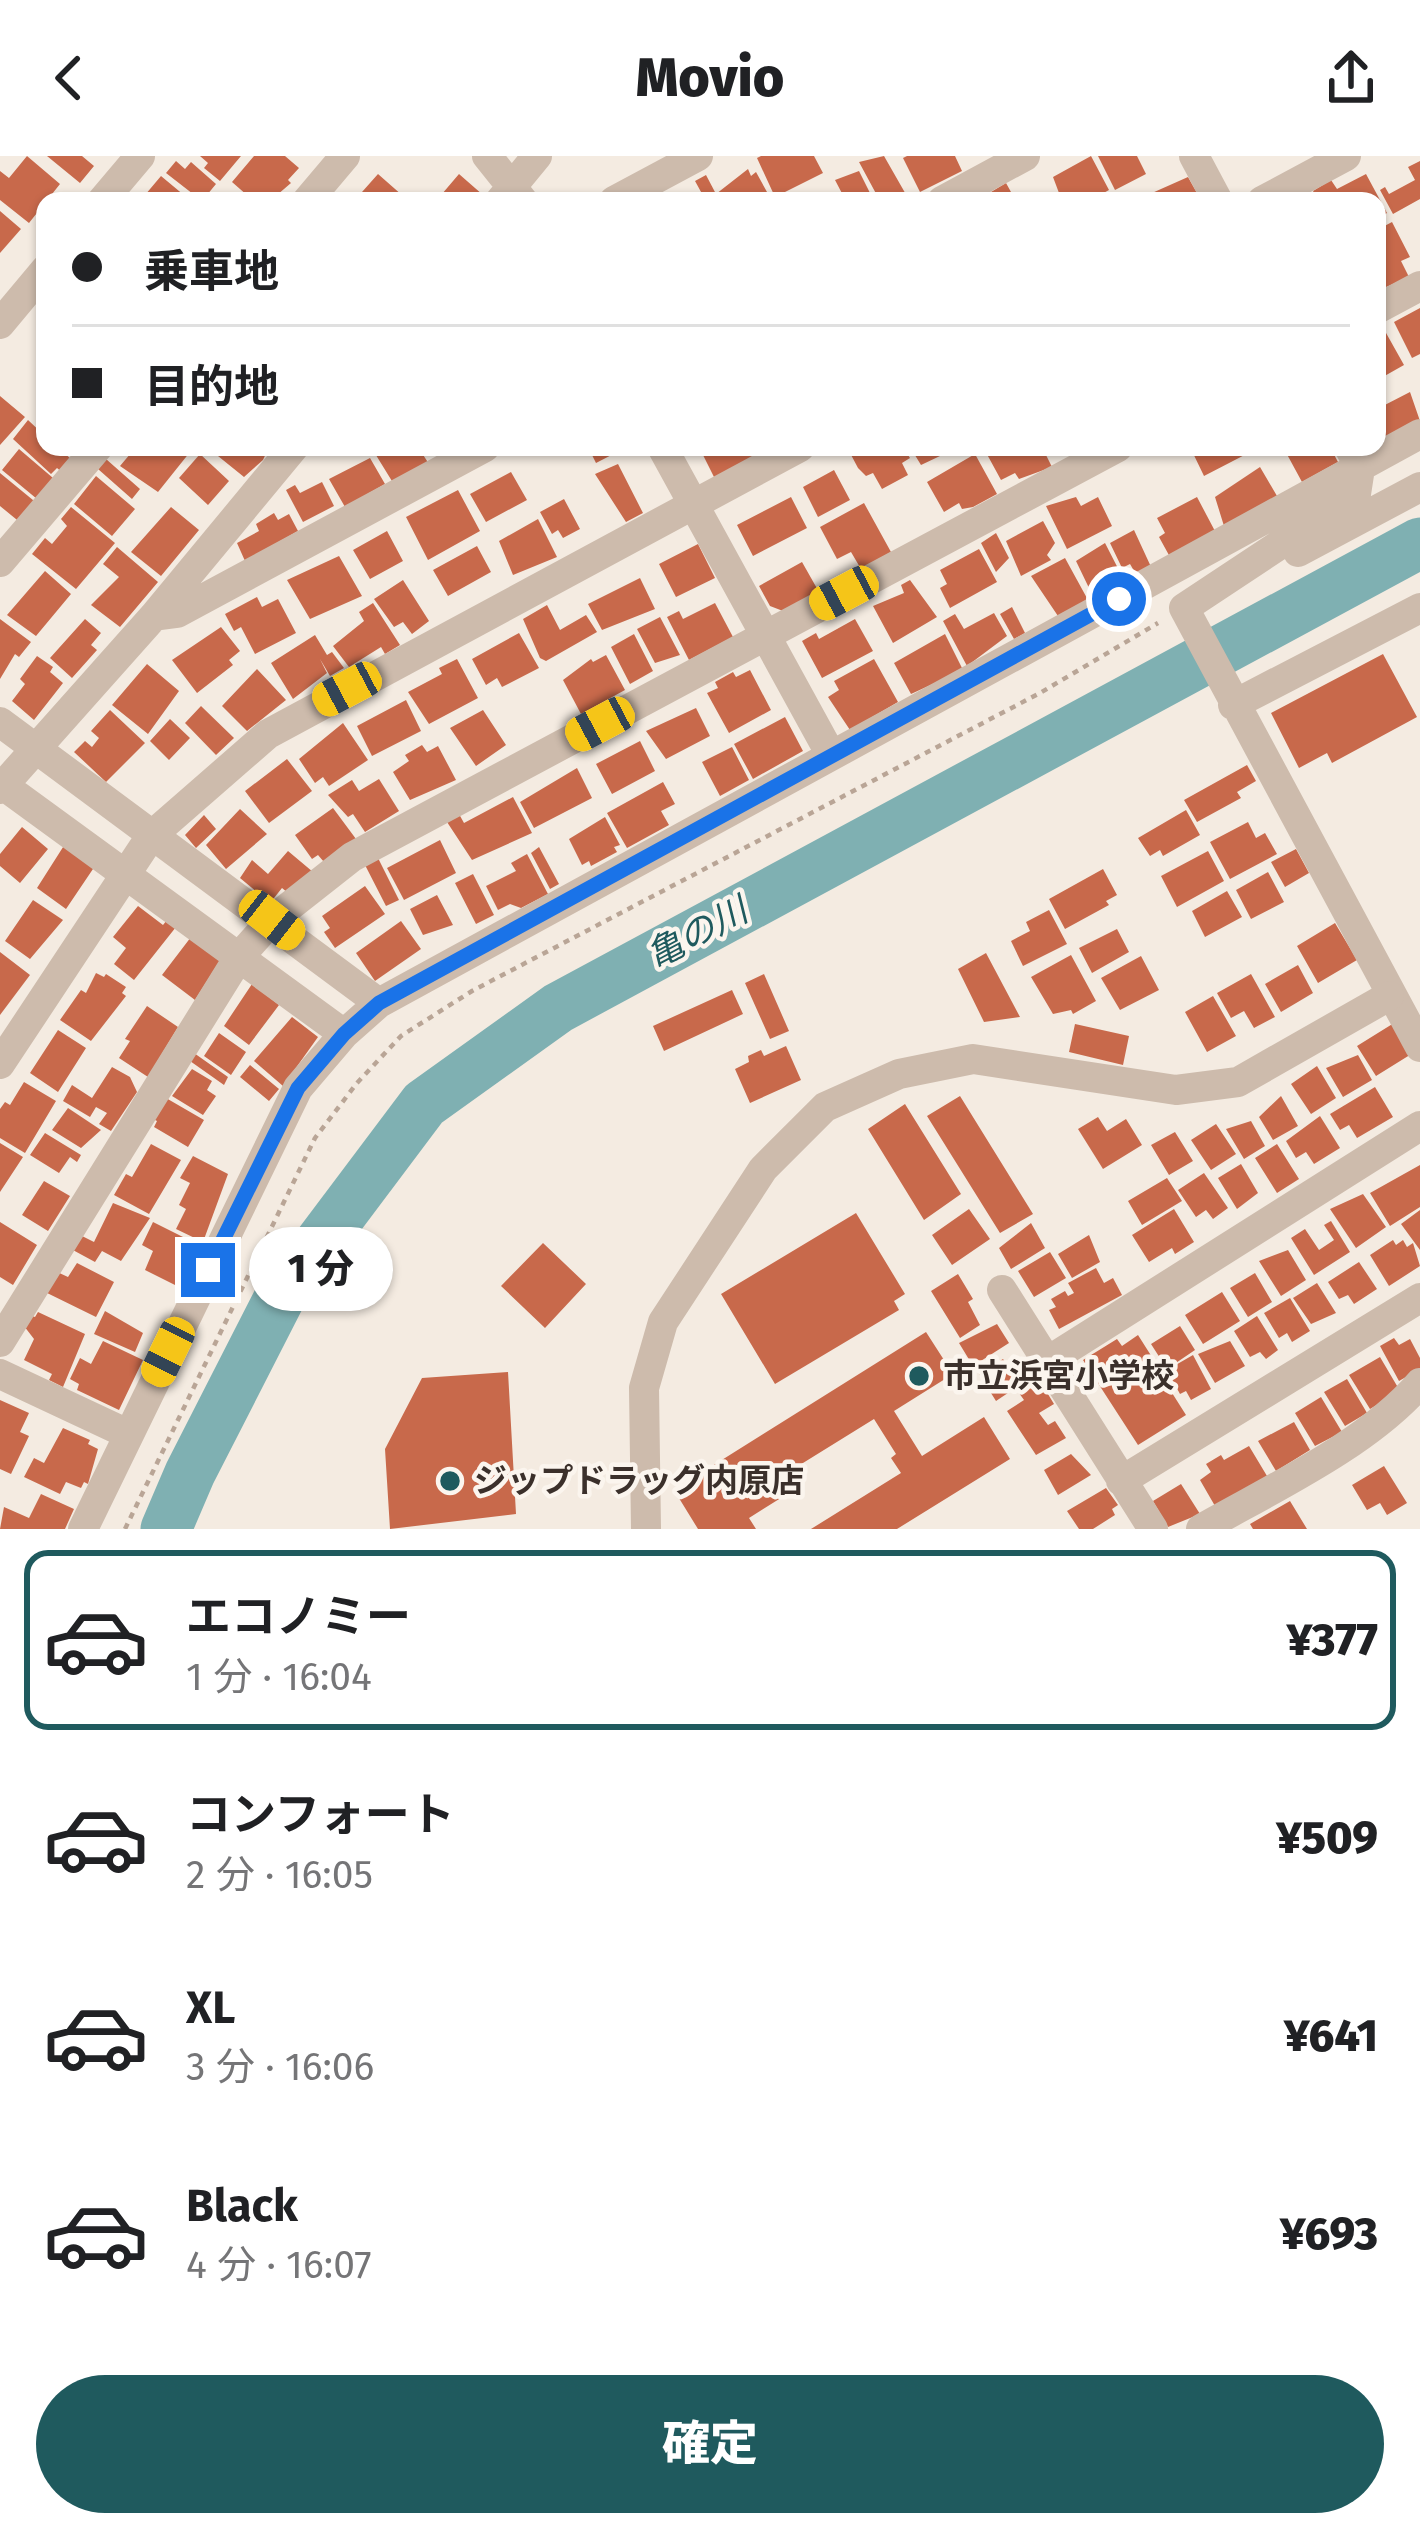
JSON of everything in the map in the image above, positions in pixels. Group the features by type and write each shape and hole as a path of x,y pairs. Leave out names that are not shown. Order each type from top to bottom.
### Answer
{"street":[{"path":"110,192 140,156"},
{"path":"315,192 345,156"},
{"path":"487,156 510,192"},
{"path":"514,192 537,156"},
{"path":"631,192 698,156"},
{"path":"959,192 1025,156"},
{"path":"1194,156 1213,192"},
{"path":"1279,192 1346,156"},
{"path":"0,323 36,280"},
{"path":"1386,304 1420,286"},
{"path":"1386,447 1420,434"},
{"path":"0,562 90,456"},
{"path":"287,456 154,616 1,786 344,1034"},
{"path":"154,616 177,613 468,456"},
{"path":"667,456 831,755"},
{"path":"0,1064 151,836 268,734 783,456"},
{"path":"0,1342 239,957 272,920 352,857 1101,456"},
{"path":"83,1529 298,1088 344,1034 379,1003 831,755 1355,458 1356,494 1259,554 1186,613 1420,1047"},
{"path":"1259,554 1285,559 1420,487"},
{"path":"1229,697 1420,608"},
{"path":"0,722 379,1003"},
{"path":"646,1529 644,1388 663,1322 763,1169 825,1107 899,1074 973,1060 1176,1090 1238,1082 1389,996"},
{"path":"1048,1361 1420,1126"},
{"path":"1002,1290 1153,1529"},
{"path":"1121,1481 1420,1298"},
{"path":"0,1374 128,1434"},
{"path":"1201,1529 1320,1461 1407,1399 1420,1383"}],"path":[{"path":"125,1529 315,1138 401,1036 472,991 1186,613"}],"building":[{"path":"27,156 60,184 54,192 36,192 36,214 29,223 0,200 0,171 9,178"},
{"path":"47,156 82,156 94,166 80,183"},
{"path":"200,156 241,156 220,181 204,168 208,163"},
{"path":"254,156 285,156 299,168 280,192 243,192 232,182"},
{"path":"814,156 823,173 785,192 773,192 757,158"},
{"path":"884,156 905,192 875,192 859,162"},
{"path":"955,156 962,171 920,192 903,158"},
{"path":"1091,156 1109,190 1059,192 1053,177"},
{"path":"1098,156 1137,156 1146,174 1115,190"},
{"path":"176,161 185,169 191,162 216,184 209,192 190,192 166,173"},
{"path":"1420,161 1420,199 1393,214 1386,192 1380,190 1385,187 1389,194 1415,180 1408,167"},
{"path":"748,169 751,176 756,172 767,192 719,192"},
{"path":"859,171 870,192 841,192 835,180"},
{"path":"378,174 398,192 362,192"},
{"path":"459,174 480,192 444,192"},
{"path":"1366,174 1376,192 1313,191 1331,180 1337,189"},
{"path":"706,175 715,192 701,192 695,181"},
{"path":"161,176 180,192 148,192"},
{"path":"1188,177 1196,192 1154,192"},
{"path":"0,211 21,229 0,253"},
{"path":"1392,222 1410,257 1401,261 1409,277 1386,287 1386,225"},
{"path":"1420,308 1420,354 1412,358 1394,322"},
{"path":"1386,333 1404,365 1386,375"},
{"path":"1410,392 1420,421 1386,437 1386,404"},
{"path":"0,396 25,417 0,445"},
{"path":"28,420 36,428 36,456 68,456 73,461 63,473 57,468 51,474 13,439"},
{"path":"19,449 53,478 37,499 2,470"},
{"path":"128,456 187,456 158,492 120,466"},
{"path":"202,456 229,481 208,505 179,478"},
{"path":"218,456 265,456 244,477"},
{"path":"377,456 424,456 429,464 395,486"},
{"path":"704,456 757,456 715,479"},
{"path":"852,456 910,458 902,463 908,475 882,489 873,473 866,476"},
{"path":"916,456 940,456 921,465"},
{"path":"976,456 997,494 973,507 962,509 959,503 944,512 927,482"},
{"path":"988,456 1046,456 1052,467 1019,479 1015,473 1001,480"},
{"path":"1194,456 1243,456 1204,476"},
{"path":"1288,456 1335,456 1338,462 1302,482"},
{"path":"370,458 385,484 345,507 329,479"},
{"path":"106,459 140,489 132,499 98,469"},
{"path":"618,464 643,513 626,522 595,474"},
{"path":"1260,467 1277,496 1224,526 1215,497"},
{"path":"834,470 850,500 818,517 803,487"},
{"path":"511,472 527,500 486,522 470,494"},
{"path":"0,473 39,505 22,524 0,506"},
{"path":"96,476 135,509 112,536 74,504"},
{"path":"322,482 334,506 303,522 286,490 295,485 300,493"},
{"path":"458,490 480,531 428,560 406,517"},
{"path":"791,497 807,528 753,556 737,525"},
{"path":"1076,497 1081,506 1098,497 1112,526 1067,549 1046,506"},
{"path":"1197,497 1216,533 1170,557 1159,537 1165,533 1157,518"},
{"path":"564,499 580,529 563,538 558,530 552,534 540,512"},
{"path":"864,503 891,552 861,569 851,552 837,559 820,527"},
{"path":"71,507 115,543 76,589 32,554 45,538 52,544 67,526 61,519"},
{"path":"171,507 199,530 161,576 131,552"},
{"path":"274,513 278,520 289,514 298,531 245,561 237,543 259,531 256,524"},
{"path":"538,519 557,557 513,575 499,541"},
{"path":"1043,521 1055,543 1047,555 1051,560 1021,576 1006,541"},
{"path":"1134,530 1152,569 1137,576 1130,564 1122,568 1110,543"},
{"path":"387,531 403,561 370,579 353,550"},
{"path":"996,533 1009,558 996,572 981,543"},
{"path":"1105,543 1125,582 1105,593 1100,584 1089,588 1076,561"},
{"path":"698,544 715,578 676,597 659,564"},
{"path":"477,546 491,572 448,596 433,570"},
{"path":"117,547 158,582 120,627 91,605 119,577 103,564"},
{"path":"979,549 997,582 950,608 940,588 947,584 940,570"},
{"path":"339,556 362,596 310,619 287,580"},
{"path":"1065,558 1088,600 1058,616 1031,576"},
{"path":"802,562 819,592 783,611 770,606 759,586"},
{"path":"45,571 71,594 36,636 7,615"},
{"path":"640,578 655,609 602,630 588,604"},
{"path":"403,580 429,621 412,634 403,622 394,627 374,599"},
{"path":"910,580 937,617 893,643 873,606 904,593 901,585"},
{"path":"257,597 262,607 278,599 296,633 255,654 241,627 234,631 225,614"},
{"path":"373,603 400,645 385,654 381,647 349,667 333,646 364,621 359,612"},
{"path":"715,603 733,637 689,660 667,617 679,611 683,619"},
{"path":"547,605 560,630 586,615 597,632 546,661 540,658 523,619"},
{"path":"1012,607 1025,633 1014,639 1000,614"},
{"path":"994,613 1007,636 967,666 943,621 955,614 964,629"},
{"path":"660,617 680,655 655,663 637,629"},
{"path":"0,619 31,642 19,657 15,654 0,679"},
{"path":"85,619 101,633 91,645 97,650 72,678 50,658"},
{"path":"855,619 873,651 822,678 802,641 816,633 819,639"},
{"path":"221,627 240,651 229,660 233,665 197,693 172,660"},
{"path":"519,633 539,668 502,687 497,678 486,685 472,659"},
{"path":"634,634 653,671 630,684 611,647"},
{"path":"945,634 963,670 911,694 894,663"},
{"path":"315,635 327,655 332,652 344,668 330,676 320,659 327,673 293,699 271,663"},
{"path":"1383,654 1417,717 1332,763 1327,753 1299,768 1271,713"},
{"path":"606,655 625,690 581,714 563,680 591,659"},
{"path":"37,656 53,667 50,672 63,683 34,720 12,701 25,684 20,679"},
{"path":"457,659 478,698 429,724 408,692 442,674 439,668"},
{"path":"874,659 898,702 850,730 828,697 839,690 834,681"},
{"path":"147,664 179,691 148,734 112,705"},
{"path":"257,669 286,700 247,731 222,706"},
{"path":"750,670 771,710 729,733 707,693 733,672 736,677"},
{"path":"406,700 421,731 372,756 357,726"},
{"path":"201,706 234,738 216,755 185,723"},
{"path":"696,708 710,736 666,759 646,731"},
{"path":"110,710 145,743 106,782 74,752 85,741 92,747 99,738 91,731"},
{"path":"483,710 506,745 476,766 450,728"},
{"path":"785,717 803,751 753,779 734,744"},
{"path":"170,719 190,738 169,760 150,741"},
{"path":"343,723 368,760 329,786 323,777 315,783 299,759"},
{"path":"640,741 655,771 612,794 596,764"},
{"path":"422,745 427,752 438,746 456,780 410,800 393,772 409,761 405,755"},
{"path":"732,747 749,780 720,796 702,762"},
{"path":"287,759 312,791 269,823 245,791"},
{"path":"1247,765 1256,781 1237,792 1241,798 1197,822 1184,800"},
{"path":"577,768 592,798 534,828 520,802"},
{"path":"379,779 399,811 365,832 353,814 348,817 328,795 352,780 359,791"},
{"path":"663,782 675,804 661,811 669,825 627,848 607,813"},
{"path":"513,797 532,833 472,860 447,822 459,814 464,823"},
{"path":"333,808 356,839 324,862 318,855 312,859 295,835"},
{"path":"240,809 267,834 226,869 206,845"},
{"path":"1186,810 1200,835 1163,856 1160,850 1150,856 1138,838"},
{"path":"204,815 216,829 196,848 185,835"},
{"path":"605,817 620,845 614,847 617,852 591,866 589,861 582,865 569,839"},
{"path":"1248,822 1256,838 1265,833 1277,854 1230,879 1210,842"},
{"path":"22,827 48,849 20,883 0,866 0,854"},
{"path":"440,840 456,873 404,900 387,868"},
{"path":"65,844 95,866 66,909 37,888"},
{"path":"539,847 559,884 550,889 531,853"},
{"path":"1296,849 1309,873 1285,887 1271,862"},
{"path":"288,851 313,872 288,893 282,888 270,903 240,878 252,860 268,874"},
{"path":"1208,851 1224,881 1177,907 1161,876"},
{"path":"527,854 548,894 521,908 510,904 498,910 486,886 516,871 511,863"},
{"path":"378,858 399,900 386,906 365,865"},
{"path":"1103,869 1117,895 1106,901 1109,905 1065,929 1049,899"},
{"path":"1268,872 1284,902 1251,919 1236,890"},
{"path":"473,874 494,915 476,924 455,883"},
{"path":"365,886 385,914 335,948 324,932 330,928 322,916"},
{"path":"1227,891 1242,917 1205,937 1192,911"},
{"path":"437,895 453,925 423,935 410,909"},
{"path":"33,900 63,920 30,959 5,941"},
{"path":"138,906 163,925 167,920 176,927 134,980 114,964 126,948 113,937"},
{"path":"1049,910 1067,944 1023,966 1011,941 1030,931 1026,922"},
{"path":"401,921 421,949 375,981 356,953"},
{"path":"1335,923 1357,960 1318,983 1297,946"},
{"path":"1117,929 1129,952 1092,973 1079,948"},
{"path":"191,937 221,959 195,1000 162,975"},
{"path":"0,952 30,975 0,1015"},
{"path":"986,953 1020,1017 984,1022 958,969"},
{"path":"1071,955 1096,1001 1073,1014 1071,1010 1053,1014 1031,977"},
{"path":"1141,956 1159,990 1120,1010 1101,978"},
{"path":"1298,965 1313,993 1281,1012 1265,984"},
{"path":"96,973 126,987 122,993 126,996 91,1041 60,1020 81,990 86,993"},
{"path":"764,974 789,1031 770,1039 745,983"},
{"path":"1251,974 1275,1017 1254,1028 1244,1011 1231,1018 1217,993"},
{"path":"252,984 279,1005 249,1045 224,1026"},
{"path":"732,990 743,1014 664,1051 653,1026"},
{"path":"1213,996 1236,1036 1207,1052 1185,1012"},
{"path":"147,1006 178,1027 148,1077 119,1058 130,1041 125,1039"},
{"path":"292,1017 318,1037 283,1086 254,1061"},
{"path":"1394,1023 1413,1053 1376,1076 1357,1046"},
{"path":"1075,1024 1129,1036 1123,1065 1069,1052"},
{"path":"58,1030 86,1048 58,1092 30,1073"},
{"path":"219,1033 246,1052 231,1075 204,1056"},
{"path":"786,1046 801,1080 750,1103 735,1069 761,1050 764,1056"},
{"path":"194,1053 228,1077 224,1085 190,1061"},
{"path":"1358,1055 1372,1080 1343,1097 1326,1068"},
{"path":"250,1065 279,1089 269,1101 240,1077"},
{"path":"1317,1066 1336,1098 1311,1114 1291,1084"},
{"path":"112,1067 130,1077 137,1092 111,1131 99,1124 107,1113 96,1107 90,1117 63,1101 72,1085 92,1098"},
{"path":"192,1069 212,1081 207,1090 216,1096 203,1115 172,1096"},
{"path":"24,1082 56,1101 25,1153 0,1138 0,1109 5,1102 10,1105"},
{"path":"1375,1087 1393,1117 1357,1138 1349,1125 1340,1130 1330,1114"},
{"path":"960,1096 1033,1214 1000,1233 927,1116"},
{"path":"1281,1096 1298,1126 1273,1140 1259,1117"},
{"path":"166,1098 204,1120 188,1147 154,1127 157,1121 153,1119"},
{"path":"905,1104 961,1194 924,1220 868,1129"},
{"path":"68,1108 101,1130 81,1148 52,1130"},
{"path":"1320,1116 1340,1148 1314,1164 1306,1152 1296,1158 1286,1141"},
{"path":"1098,1117 1107,1131 1126,1119 1142,1145 1103,1169 1078,1129"},
{"path":"1251,1121 1265,1146 1244,1159 1226,1129"},
{"path":"1216,1124 1236,1154 1211,1170 1191,1140"},
{"path":"1175,1132 1193,1161 1169,1175 1151,1145"},
{"path":"45,1133 81,1155 77,1162 70,1157 59,1173 30,1155"},
{"path":"0,1143 23,1157 0,1192"},
{"path":"151,1144 181,1160 149,1214 114,1195 126,1174 132,1177"},
{"path":"1277,1144 1299,1179 1277,1193 1255,1158"},
{"path":"193,1156 228,1174 203,1242 176,1229 186,1209 179,1205 190,1183 180,1178"},
{"path":"1241,1164 1258,1193 1237,1209 1218,1178"},
{"path":"1420,1165 1420,1207 1390,1226 1370,1193"},
{"path":"1204,1173 1228,1208 1213,1219 1206,1210 1196,1217 1178,1190"},
{"path":"1167,1178 1182,1201 1142,1225 1128,1201"},
{"path":"44,1181 70,1196 48,1231 22,1215"},
{"path":"1363,1194 1386,1227 1356,1248 1330,1209"},
{"path":"113,1203 150,1218 121,1261 102,1251 95,1262 71,1249 78,1234 94,1242"},
{"path":"969,1209 990,1239 952,1265 932,1235"},
{"path":"1174,1209 1194,1242 1149,1262 1132,1235"},
{"path":"1420,1210 1420,1250 1401,1224"},
{"path":"856,1213 905,1294 894,1301 899,1310 775,1384 721,1294"},
{"path":"1331,1221 1350,1252 1314,1275 1291,1238 1305,1229 1319,1250 1334,1240 1324,1225"},
{"path":"0,1222 37,1245 13,1285 0,1277"},
{"path":"153,1222 201,1246 179,1287 145,1270 153,1251 142,1245"},
{"path":"1031,1223 1045,1248 1011,1269 999,1248"},
{"path":"1089,1235 1100,1262 1072,1278 1058,1254"},
{"path":"1393,1240 1396,1245 1403,1240 1407,1247 1413,1243 1420,1266 1389,1286 1370,1255"},
{"path":"543,1243 586,1284 545,1328 501,1286"},
{"path":"1288,1250 1306,1280 1281,1296 1259,1261"},
{"path":"1050,1252 1066,1278 1034,1297 1018,1271"},
{"path":"1359,1262 1377,1289 1354,1304 1348,1295 1339,1299 1328,1282"},
{"path":"77,1263 114,1282 96,1317 43,1291 55,1271 68,1277"},
{"path":"1096,1268 1104,1283 1113,1278 1122,1295 1059,1329 1049,1310 1056,1307 1051,1299 1065,1291 1068,1296 1074,1293 1068,1283"},
{"path":"1255,1273 1272,1302 1248,1317 1230,1288"},
{"path":"958,1274 973,1299 968,1302 980,1325 960,1338 931,1291"},
{"path":"1317,1283 1336,1313 1311,1324 1293,1298"},
{"path":"1222,1292 1240,1321 1203,1344 1185,1315"},
{"path":"1290,1298 1310,1331 1292,1342 1287,1333 1279,1338 1264,1313"},
{"path":"105,1311 143,1333 135,1352 94,1334"},
{"path":"38,1312 85,1334 63,1387 49,1380 52,1374 24,1360 34,1339 24,1326 29,1315 35,1317"},
{"path":"1257,1316 1278,1350 1266,1359 1260,1352 1250,1357 1234,1331"},
{"path":"997,1324 1009,1343 973,1366 959,1343"},
{"path":"1180,1326 1195,1350 1167,1369 1151,1344"},
{"name":"市立浜宮小学校","path":"926,1332 953,1374 894,1411 922,1456 984,1417 1010,1459 897,1529 811,1529 901,1473 891,1458 896,1454 874,1419 782,1476 792,1491 749,1518 756,1529 698,1529 674,1490"},
{"path":"1138,1335 1164,1376 1157,1380 1162,1388 1167,1385 1186,1415 1138,1445 1083,1360 1117,1339 1122,1346"},
{"path":"1394,1338 1399,1345 1410,1339 1420,1358 1420,1369 1399,1381 1380,1346"},
{"path":"103,1341 143,1360 119,1410 77,1390 79,1384 70,1379 80,1358 91,1364"},
{"path":"1230,1341 1245,1366 1215,1383 1198,1354"},
{"path":"1193,1355 1211,1389 1191,1400 1186,1391 1180,1394 1167,1370"},
{"path":"1380,1357 1400,1391 1370,1409 1349,1375"},
{"path":"1003,1359 1010,1369 1020,1363 1029,1379 996,1401 979,1374"},
{"name":"ジップドラッグ内原店","path":"508,1372 516,1514 390,1529 385,1449 422,1378"},
{"path":"1347,1379 1367,1413 1345,1426 1324,1392"},
{"path":"1040,1381 1054,1404 1039,1413 1048,1425 1055,1421 1066,1438 1036,1455 1007,1411 1024,1400 1019,1393"},
{"path":"1321,1397 1342,1432 1315,1446 1295,1413"},
{"path":"0,1400 29,1413 20,1432 29,1436 11,1474 0,1469"},
{"path":"1294,1422 1310,1450 1276,1471 1258,1441"},
{"path":"63,1428 90,1440 88,1444 98,1449 88,1484 84,1482 81,1488 66,1482 60,1494 24,1477 34,1458 44,1463"},
{"path":"1249,1446 1267,1476 1215,1506 1200,1480 1211,1472 1206,1464"},
{"path":"1071,1454 1091,1475 1058,1495 1044,1470"},
{"path":"1384,1466 1407,1503 1387,1515 1380,1503 1367,1510 1352,1485"},
{"path":"1181,1484 1200,1514 1168,1527 1153,1501"},
{"path":"1106,1488 1118,1505 1112,1509 1115,1515 1093,1529 1079,1529 1067,1511"},
{"path":"41,1494 74,1509 65,1529 0,1529 4,1507 29,1518"},
{"path":"1290,1501 1307,1529 1253,1529 1250,1524"}],"waterway":[{"name":"亀の川","path":"166,1529 282,1293 424,1104 558,1008 1420,543"}],"place":[{"name":"市立浜宮小学校","path":"919,1376"},
{"name":"ジップドラッグ内原店","path":"450,1481"}],"route":[{"path":"208,1270 298,1088 344,1034 379,1003 1119,599"}]}
